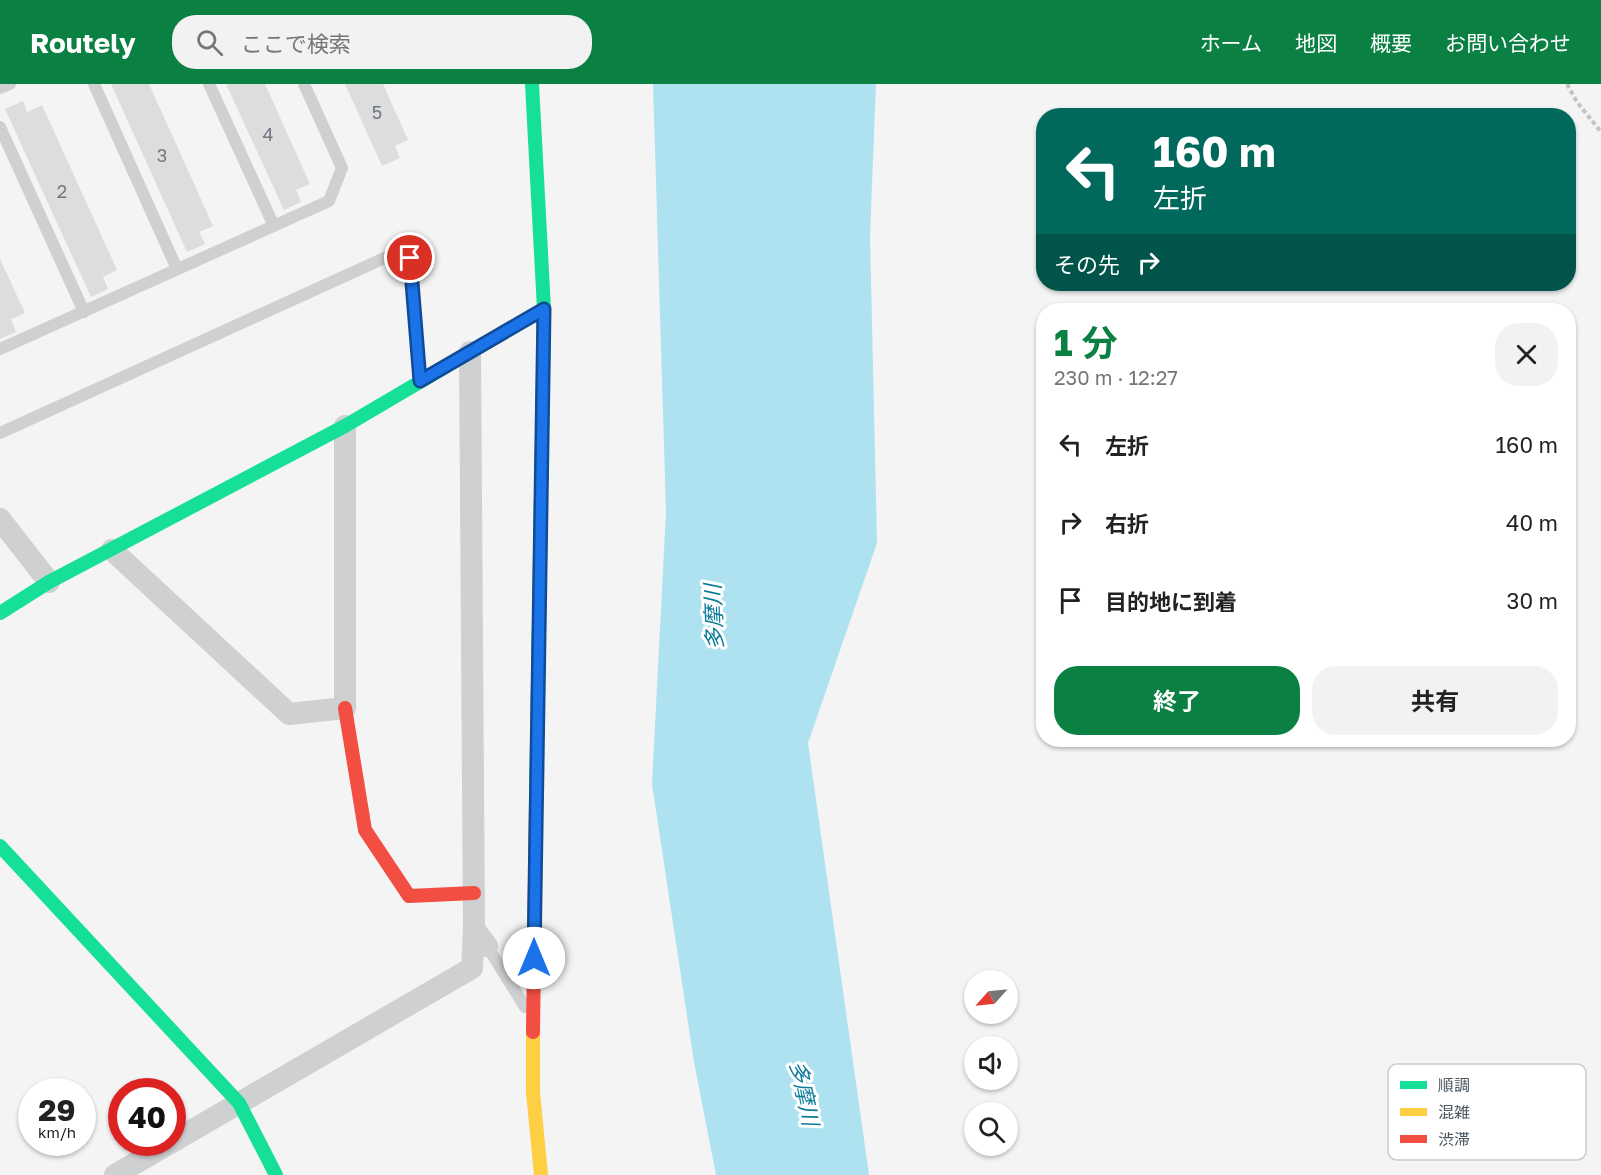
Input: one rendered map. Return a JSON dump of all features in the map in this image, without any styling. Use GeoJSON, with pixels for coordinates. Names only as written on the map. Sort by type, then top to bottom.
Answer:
{"type":"FeatureCollection","features":[{"type":"Feature","properties":{"kind":"street"},"geometry":{"type":"LineString","coordinates":[[532,84],[544,309],[533,1092],[541,1175]]}},
{"type":"Feature","properties":{"kind":"street"},"geometry":{"type":"LineString","coordinates":[[0,613],[49,582],[345,426],[544,309]]}},
{"type":"Feature","properties":{"kind":"street"},"geometry":{"type":"LineString","coordinates":[[186,1133],[472,968],[481,938],[474,893],[470,352]]}},
{"type":"Feature","properties":{"kind":"street"},"geometry":{"type":"LineString","coordinates":[[345,426],[345,708],[365,830],[409,896],[474,893]]}},
{"type":"Feature","properties":{"kind":"street"},"geometry":{"type":"LineString","coordinates":[[0,519],[49,582]]}},
{"type":"Feature","properties":{"kind":"street"},"geometry":{"type":"LineString","coordinates":[[112,550],[288,714],[345,708]]}},
{"type":"Feature","properties":{"kind":"street"},"geometry":{"type":"LineString","coordinates":[[0,846],[239,1103],[276,1175]]}},
{"type":"Feature","properties":{"kind":"street"},"geometry":{"type":"LineString","coordinates":[[115,1175],[147,1156]]}},
{"type":"Feature","properties":{"kind":"lane"},"geometry":{"type":"LineString","coordinates":[[0,88],[10,84]]}},
{"type":"Feature","properties":{"kind":"lane"},"geometry":{"type":"LineString","coordinates":[[94,84],[177,269]]}},
{"type":"Feature","properties":{"kind":"lane"},"geometry":{"type":"LineString","coordinates":[[209,84],[274,226]]}},
{"type":"Feature","properties":{"kind":"lane"},"geometry":{"type":"LineString","coordinates":[[0,349],[328,201],[342,168],[304,84]]}},
{"type":"Feature","properties":{"kind":"lane"},"geometry":{"type":"LineString","coordinates":[[0,128],[84,312]]}},
{"type":"Feature","properties":{"kind":"lane"},"geometry":{"type":"LineString","coordinates":[[0,433],[402,250],[410,258],[420,381]]}},
{"type":"Feature","properties":{"kind":"lane"},"geometry":{"type":"LineString","coordinates":[[481,938],[534,1021]]}},
{"type":"Feature","properties":{"kind":"path"},"geometry":{"type":"LineString","coordinates":[[1567,84],[1577,102],[1601,132]]}},
{"type":"Feature","properties":{"kind":"water","name":"多摩川"},"geometry":{"type":"Polygon","coordinates":[[[653,84],[876,84],[870,235],[877,543],[808,743],[869,1175],[716,1175],[694,1062],[652,784],[666,512],[653,84]]]}},
{"type":"Feature","properties":{"kind":"building"},"geometry":{"type":"Polygon","coordinates":[[[111,84],[149,84],[213,226],[199,232],[205,244],[187,252],[111,84]]]}},
{"type":"Feature","properties":{"kind":"building"},"geometry":{"type":"Polygon","coordinates":[[[226,84],[265,84],[310,184],[296,190],[301,202],[284,210],[226,84]]]}},
{"type":"Feature","properties":{"kind":"building"},"geometry":{"type":"Polygon","coordinates":[[[345,84],[383,84],[408,140],[395,146],[400,158],[382,166],[345,84]]]}},
{"type":"Feature","properties":{"kind":"building"},"geometry":{"type":"Polygon","coordinates":[[[23,101],[27,112],[42,105],[117,270],[103,277],[108,289],[91,297],[5,109],[23,101]]]}},
{"type":"Feature","properties":{"kind":"building"},"geometry":{"type":"Polygon","coordinates":[[[0,259],[25,313],[11,319],[16,332],[0,339],[0,259]]]}},
{"type":"Feature","properties":{"kind":"traffic: fast"},"geometry":{"type":"LineString","coordinates":[[532,84],[544,309],[536,805]]}},
{"type":"Feature","properties":{"kind":"traffic: fast"},"geometry":{"type":"LineString","coordinates":[[0,613],[49,582],[345,426],[544,309]]}},
{"type":"Feature","properties":{"kind":"traffic: fast"},"geometry":{"type":"LineString","coordinates":[[0,846],[239,1103],[276,1175]]}},
{"type":"Feature","properties":{"kind":"traffic: slow"},"geometry":{"type":"LineString","coordinates":[[533,1032],[533,1092],[541,1175]]}},
{"type":"Feature","properties":{"kind":"traffic: jam"},"geometry":{"type":"LineString","coordinates":[[345,708],[365,830],[409,896],[474,893]]}},
{"type":"Feature","properties":{"kind":"traffic: jam"},"geometry":{"type":"LineString","coordinates":[[533,1032],[536,805]]}},
{"type":"Feature","properties":{"kind":"route"},"geometry":{"type":"LineString","coordinates":[[410,258],[420,381],[544,309],[534,958]]}}]}
